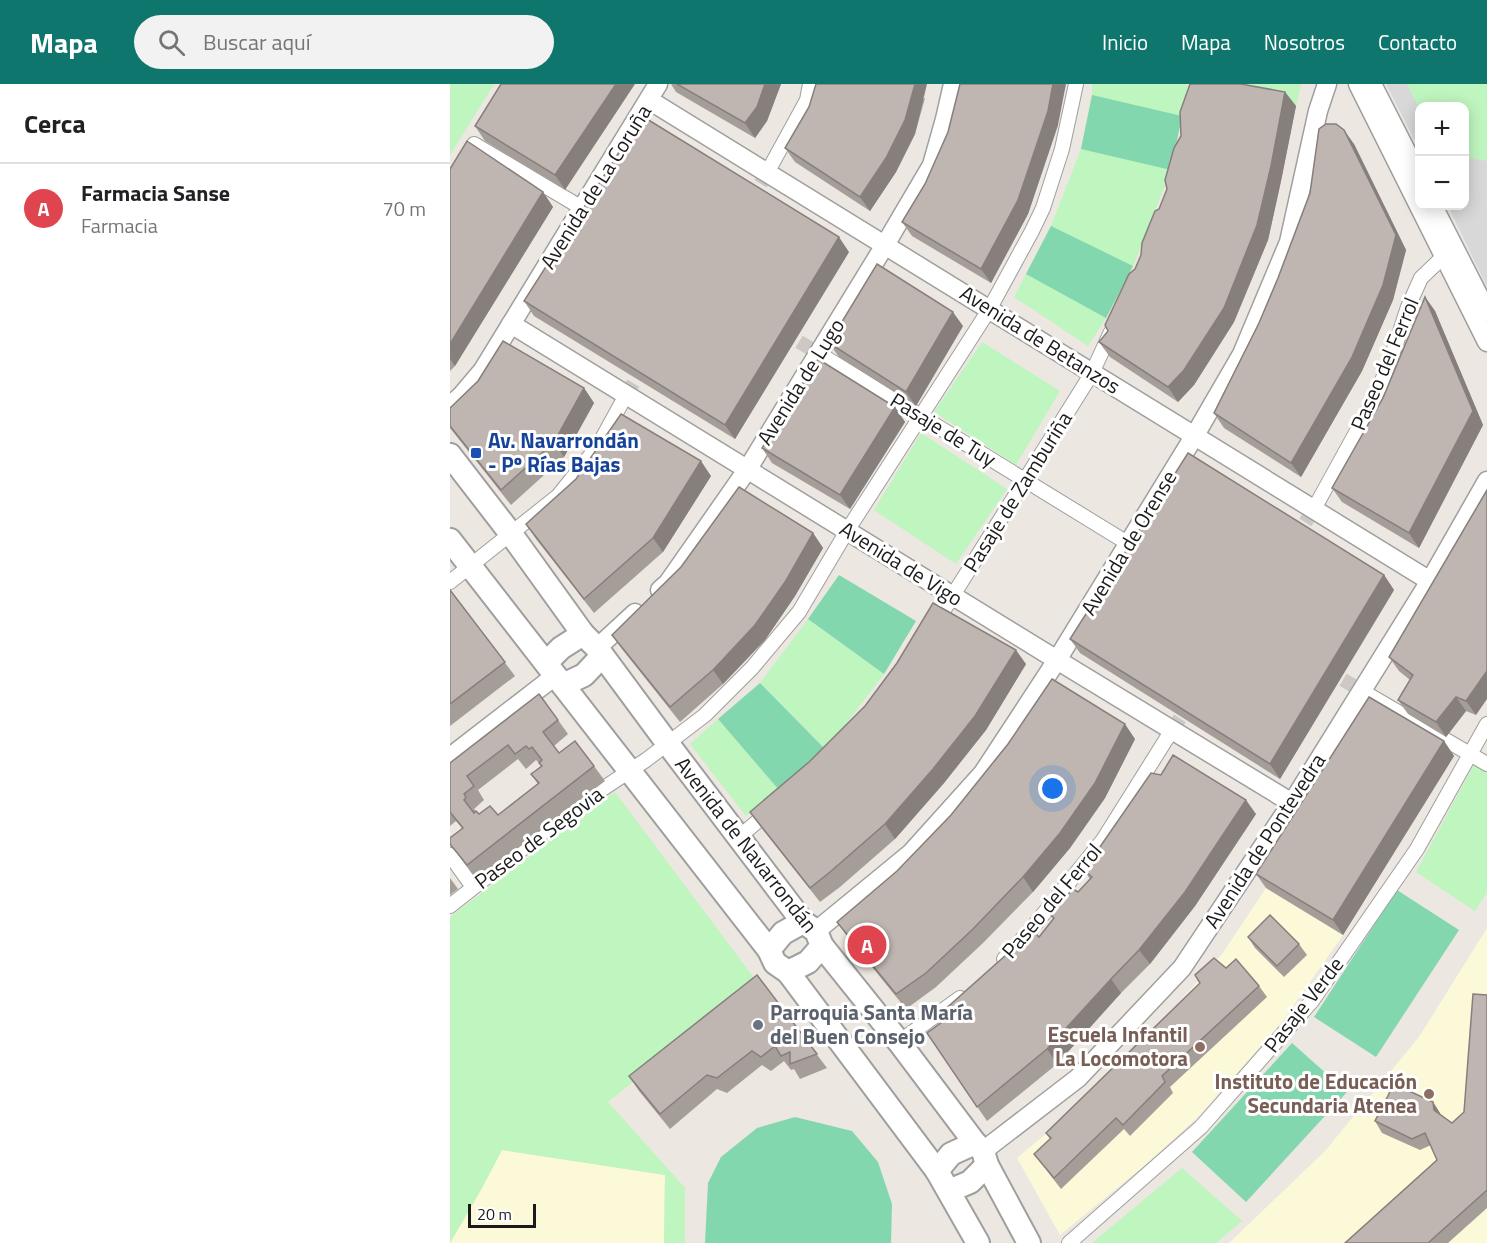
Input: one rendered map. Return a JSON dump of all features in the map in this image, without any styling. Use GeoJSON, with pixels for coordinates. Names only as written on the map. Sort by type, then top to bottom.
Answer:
{"type":"FeatureCollection","features":[{"type":"Feature","properties":{"kind":"street"},"geometry":{"type":"LineString","coordinates":[[767,173],[807,100],[810,84]]}},
{"type":"Feature","properties":{"kind":"street","name":"Avenida de Lugo"},"geometry":{"type":"LineString","coordinates":[[594,646],[668,583],[747,470],[932,165],[953,84]]}},
{"type":"Feature","properties":{"kind":"street","name":"Paseo de Segovia"},"geometry":{"type":"LineString","coordinates":[[450,906],[574,808],[629,772],[705,715],[753,668],[799,612],[847,531],[989,309],[1032,231],[1043,208],[1062,149],[1076,84]]}},
{"type":"Feature","properties":{"kind":"street","name":"Avenida de Orense"},"geometry":{"type":"LineString","coordinates":[[814,933],[911,853],[983,773],[1058,660],[1195,435],[1242,354],[1289,242],[1318,111],[1328,84]]}},
{"type":"Feature","properties":{"kind":"street"},"geometry":{"type":"LineString","coordinates":[[1358,84],[1487,342]]}},
{"type":"Feature","properties":{"kind":"street"},"geometry":{"type":"LineString","coordinates":[[1372,84],[1415,170]]}},
{"type":"Feature","properties":{"kind":"street","name":"Avenida de Betanzos"},"geometry":{"type":"LineString","coordinates":[[653,92],[767,173],[1430,581]]}},
{"type":"Feature","properties":{"kind":"street","name":"Avenida de La Coruña"},"geometry":{"type":"LineString","coordinates":[[450,405],[461,396],[483,370],[653,92]]}},
{"type":"Feature","properties":{"kind":"street"},"geometry":{"type":"LineString","coordinates":[[474,144],[582,208]]}},
{"type":"Feature","properties":{"kind":"street"},"geometry":{"type":"LineString","coordinates":[[1435,210],[1487,312]]}},
{"type":"Feature","properties":{"kind":"street","name":"Paseo del Ferrol"},"geometry":{"type":"LineString","coordinates":[[1314,509],[1380,386],[1408,307],[1421,278],[1444,255]]}},
{"type":"Feature","properties":{"kind":"street","name":"Pasaje de Zamburiña"},"geometry":{"type":"LineString","coordinates":[[929,633],[1092,373],[1117,318]]}},
{"type":"Feature","properties":{"kind":"street","name":"Avenida de Vigo"},"geometry":{"type":"LineString","coordinates":[[512,324],[1292,803]]}},
{"type":"Feature","properties":{"kind":"street","name":"Pasaje de Tuy"},"geometry":{"type":"LineString","coordinates":[[818,353],[1129,544]]}},
{"type":"Feature","properties":{"kind":"street"},"geometry":{"type":"LineString","coordinates":[[450,582],[558,496],[597,446],[626,395]]}},
{"type":"Feature","properties":{"kind":"street","name":"Avenida de Navarrondán"},"geometry":{"type":"LineString","coordinates":[[450,455],[668,744],[982,1153],[1029,1243]]}},
{"type":"Feature","properties":{"kind":"street","name":"Avenida de Pontevedra"},"geometry":{"type":"LineString","coordinates":[[982,1153],[1078,1078],[1182,968],[1292,803],[1430,581],[1487,481]]}},
{"type":"Feature","properties":{"kind":"street"},"geometry":{"type":"LineString","coordinates":[[450,540],[769,950],[775,963],[788,972],[937,1171],[978,1243]]}},
{"type":"Feature","properties":{"kind":"street"},"geometry":{"type":"LineString","coordinates":[[450,758],[555,674],[561,648],[594,646],[584,675],[555,674]]}},
{"type":"Feature","properties":{"kind":"street"},"geometry":{"type":"LineString","coordinates":[[1362,691],[1487,764]]}},
{"type":"Feature","properties":{"kind":"street","name":"Pasaje Verde"},"geometry":{"type":"LineString","coordinates":[[1069,1243],[1201,1127],[1312,1001],[1417,849],[1487,724]]}},
{"type":"Feature","properties":{"kind":"street","name":"Paseo del Ferrol"},"geometry":{"type":"LineString","coordinates":[[993,970],[1033,927],[1103,840],[1172,730]]}},
{"type":"Feature","properties":{"kind":"street"},"geometry":{"type":"LineString","coordinates":[[739,837],[781,802]]}},
{"type":"Feature","properties":{"kind":"street"},"geometry":{"type":"LineString","coordinates":[[450,855],[473,887]]}},
{"type":"Feature","properties":{"kind":"street"},"geometry":{"type":"LineString","coordinates":[[769,950],[783,933],[814,933],[808,962],[788,972]]}},
{"type":"Feature","properties":{"kind":"street"},"geometry":{"type":"LineString","coordinates":[[899,1042],[969,991]]}},
{"type":"Feature","properties":{"kind":"street"},"geometry":{"type":"LineString","coordinates":[[937,1171],[951,1154],[982,1153],[970,1182],[949,1191]]}},
{"type":"Feature","properties":{"kind":"shaded area"},"geometry":{"type":"Polygon","coordinates":[[[1386,84],[1487,84],[1487,287],[1450,210],[1469,210],[1469,102],[1415,102],[1415,141],[1386,84]]]}},
{"type":"Feature","properties":{"kind":"shaded area","name":"Escuela Infantil La Locomotora"},"geometry":{"type":"Polygon","coordinates":[[[1266,888],[1343,935],[1282,1022],[1199,1116],[1145,1165],[1060,1235],[1017,1158],[1097,1091],[1159,1025],[1222,954],[1266,888]]]}},
{"type":"Feature","properties":{"kind":"shaded area","name":"Instituto de Educación Secundaria Atenea"},"geometry":{"type":"Polygon","coordinates":[[[1487,928],[1487,1243],[1229,1243],[1325,1151],[1419,1037],[1487,928]]]}},
{"type":"Feature","properties":{"kind":"shaded area"},"geometry":{"type":"Polygon","coordinates":[[[502,1150],[665,1175],[664,1243],[450,1243],[502,1150]]]}},
{"type":"Feature","properties":{"kind":"green space"},"geometry":{"type":"Polygon","coordinates":[[[450,84],[494,84],[450,155],[450,84]]]}},
{"type":"Feature","properties":{"kind":"green space"},"geometry":{"type":"Polygon","coordinates":[[[1092,84],[1188,84],[1171,170],[1133,267],[1088,346],[1014,297],[1051,226],[1081,149],[1092,95],[1092,84]]]}},
{"type":"Feature","properties":{"kind":"green space"},"geometry":{"type":"Polygon","coordinates":[[[1199,84],[1301,84],[1296,106],[1203,90],[1199,84]]]}},
{"type":"Feature","properties":{"kind":"green space"},"geometry":{"type":"Polygon","coordinates":[[[1407,84],[1487,84],[1487,161],[1469,158],[1469,102],[1416,102],[1407,84]]]}},
{"type":"Feature","properties":{"kind":"green space"},"geometry":{"type":"Polygon","coordinates":[[[1092,95],[1182,116],[1171,170],[1081,149],[1092,95]]]}},
{"type":"Feature","properties":{"kind":"green space"},"geometry":{"type":"Polygon","coordinates":[[[1051,226],[1133,266],[1106,318],[1026,274],[1051,226]]]}},
{"type":"Feature","properties":{"kind":"green space"},"geometry":{"type":"Polygon","coordinates":[[[982,342],[1060,391],[1016,465],[934,412],[982,342]]]}},
{"type":"Feature","properties":{"kind":"green space"},"geometry":{"type":"Polygon","coordinates":[[[921,433],[1007,489],[956,564],[874,510],[921,433]]]}},
{"type":"Feature","properties":{"kind":"green space"},"geometry":{"type":"Polygon","coordinates":[[[839,575],[916,621],[884,674],[808,619],[839,575]]]}},
{"type":"Feature","properties":{"kind":"green space"},"geometry":{"type":"Polygon","coordinates":[[[808,619],[884,674],[826,750],[760,683],[808,619]]]}},
{"type":"Feature","properties":{"kind":"green space"},"geometry":{"type":"Polygon","coordinates":[[[760,683],[826,750],[779,790],[718,719],[760,683]]]}},
{"type":"Feature","properties":{"kind":"green space"},"geometry":{"type":"Polygon","coordinates":[[[718,719],[779,790],[746,816],[690,744],[718,719]]]}},
{"type":"Feature","properties":{"kind":"green space"},"geometry":{"type":"Polygon","coordinates":[[[1477,759],[1487,766],[1487,892],[1475,911],[1416,872],[1477,759]]]}},
{"type":"Feature","properties":{"kind":"green space"},"geometry":{"type":"Polygon","coordinates":[[[615,792],[757,982],[608,1102],[685,1188],[685,1243],[664,1243],[665,1175],[502,1150],[450,1243],[450,917],[615,792]]]}},
{"type":"Feature","properties":{"kind":"green space"},"geometry":{"type":"Polygon","coordinates":[[[1397,890],[1459,930],[1376,1057],[1314,1017],[1397,890]]]}},
{"type":"Feature","properties":{"kind":"green space"},"geometry":{"type":"Polygon","coordinates":[[[1292,1043],[1347,1092],[1246,1202],[1192,1152],[1292,1043]]]}},
{"type":"Feature","properties":{"kind":"green space"},"geometry":{"type":"Polygon","coordinates":[[[795,1117],[852,1131],[878,1162],[892,1204],[891,1243],[705,1243],[708,1183],[721,1157],[757,1128],[795,1117]]]}},
{"type":"Feature","properties":{"kind":"green space"},"geometry":{"type":"Polygon","coordinates":[[[1182,1168],[1242,1221],[1216,1243],[1092,1243],[1182,1168]]]}},
{"type":"Feature","properties":{"kind":"building"},"geometry":{"type":"Polygon","coordinates":[[[501,84],[616,84],[555,175],[475,126],[501,84]]]}},
{"type":"Feature","properties":{"kind":"building"},"geometry":{"type":"Polygon","coordinates":[[[677,84],[765,84],[757,107],[745,123],[677,84]]]}},
{"type":"Feature","properties":{"kind":"building"},"geometry":{"type":"Polygon","coordinates":[[[816,84],[915,84],[905,120],[886,158],[860,197],[785,148],[809,107],[816,84]]]}},
{"type":"Feature","properties":{"kind":"building"},"geometry":{"type":"Polygon","coordinates":[[[960,84],[1053,84],[1048,111],[1018,200],[981,269],[902,222],[925,184],[948,132],[960,84]]]}},
{"type":"Feature","properties":{"kind":"building"},"geometry":{"type":"Polygon","coordinates":[[[1190,84],[1241,84],[1285,92],[1257,225],[1224,308],[1184,370],[1168,387],[1099,342],[1108,331],[1105,325],[1129,274],[1135,269],[1141,255],[1142,243],[1167,189],[1165,180],[1174,148],[1181,136],[1180,112],[1190,84]]]}},
{"type":"Feature","properties":{"kind":"building"},"geometry":{"type":"Polygon","coordinates":[[[642,116],[839,237],[725,425],[524,301],[642,116]]]}},
{"type":"Feature","properties":{"kind":"building"},"geometry":{"type":"Polygon","coordinates":[[[1326,124],[1336,124],[1344,130],[1396,235],[1383,285],[1352,357],[1291,463],[1214,413],[1259,323],[1278,278],[1310,193],[1319,129],[1326,124]]]}},
{"type":"Feature","properties":{"kind":"building"},"geometry":{"type":"Polygon","coordinates":[[[467,141],[543,192],[450,344],[450,169],[467,141]]]}},
{"type":"Feature","properties":{"kind":"building"},"geometry":{"type":"Polygon","coordinates":[[[877,264],[953,312],[906,392],[829,343],[877,264]]]}},
{"type":"Feature","properties":{"kind":"building"},"geometry":{"type":"Polygon","coordinates":[[[1425,297],[1473,411],[1409,533],[1332,488],[1383,398],[1425,297]]]}},
{"type":"Feature","properties":{"kind":"building"},"geometry":{"type":"Polygon","coordinates":[[[503,341],[584,388],[554,442],[501,490],[450,426],[450,408],[478,381],[503,341]]]}},
{"type":"Feature","properties":{"kind":"building"},"geometry":{"type":"Polygon","coordinates":[[[818,359],[895,407],[840,495],[762,448],[818,359]]]}},
{"type":"Feature","properties":{"kind":"building"},"geometry":{"type":"Polygon","coordinates":[[[621,414],[701,461],[653,538],[584,599],[526,524],[576,479],[621,414]]]}},
{"type":"Feature","properties":{"kind":"building"},"geometry":{"type":"Polygon","coordinates":[[[1188,453],[1384,575],[1270,764],[1070,639],[1188,453]]]}},
{"type":"Feature","properties":{"kind":"building"},"geometry":{"type":"Polygon","coordinates":[[[739,487],[813,533],[785,582],[755,625],[713,670],[670,707],[612,635],[681,567],[739,487]]]}},
{"type":"Feature","properties":{"kind":"building"},"geometry":{"type":"Polygon","coordinates":[[[1487,490],[1487,671],[1466,701],[1456,697],[1436,722],[1398,700],[1413,675],[1389,657],[1487,490]]]}},
{"type":"Feature","properties":{"kind":"building"},"geometry":{"type":"Polygon","coordinates":[[[450,590],[505,662],[450,704],[450,590]]]}},
{"type":"Feature","properties":{"kind":"building"},"geometry":{"type":"Polygon","coordinates":[[[933,603],[1016,650],[975,716],[933,769],[885,824],[810,888],[750,812],[809,762],[865,706],[897,663],[933,603]]]}},
{"type":"Feature","properties":{"kind":"building"},"geometry":{"type":"Polygon","coordinates":[[[1052,679],[1125,724],[1095,783],[1060,833],[1023,877],[926,973],[896,994],[837,922],[897,871],[951,815],[1008,744],[1052,679]]]}},
{"type":"Feature","properties":{"kind":"building"},"geometry":{"type":"Polygon","coordinates":[[[539,694],[558,720],[543,732],[559,753],[575,741],[594,766],[467,865],[450,844],[450,838],[463,828],[450,812],[450,763],[539,694]],[[508,745],[467,776],[474,786],[464,794],[466,797],[464,800],[474,813],[476,811],[479,814],[490,806],[498,815],[539,783],[531,774],[542,766],[539,763],[542,760],[532,747],[529,749],[526,746],[515,754],[508,745]]]}},
{"type":"Feature","properties":{"kind":"building"},"geometry":{"type":"Polygon","coordinates":[[[1369,697],[1444,741],[1333,920],[1256,874],[1369,697]]]}},
{"type":"Feature","properties":{"kind":"building"},"geometry":{"type":"Polygon","coordinates":[[[1173,755],[1246,800],[1185,892],[1139,950],[1047,1049],[977,1107],[927,1033],[945,1020],[941,1013],[1033,931],[1039,937],[1054,918],[1050,914],[1073,889],[1078,892],[1092,877],[1084,870],[1151,773],[1161,775],[1173,755]]]}},
{"type":"Feature","properties":{"kind":"building"},"geometry":{"type":"Polygon","coordinates":[[[1270,915],[1299,944],[1277,966],[1248,937],[1270,915]]]}},
{"type":"Feature","properties":{"kind":"building"},"geometry":{"type":"Polygon","coordinates":[[[1214,958],[1226,968],[1236,959],[1259,986],[1162,1076],[1165,1082],[1123,1125],[1116,1118],[1054,1178],[1034,1154],[1051,1138],[1046,1133],[1200,983],[1195,975],[1214,958]]]}},
{"type":"Feature","properties":{"kind":"building","name":"Parroquia Santa María del Buen Consejo"},"geometry":{"type":"Polygon","coordinates":[[[757,975],[817,1054],[790,1064],[790,1052],[781,1056],[775,1046],[761,1057],[752,1051],[717,1078],[707,1075],[660,1114],[629,1076],[757,975]]]}},
{"type":"Feature","properties":{"kind":"building","name":"Instituto de Educación Secundaria Atenea"},"geometry":{"type":"Polygon","coordinates":[[[1473,994],[1487,995],[1487,1190],[1428,1243],[1345,1243],[1437,1160],[1425,1133],[1412,1139],[1375,1121],[1394,1084],[1433,1102],[1434,1110],[1452,1123],[1464,1112],[1473,994]]]}},
{"type":"Feature","properties":{"kind":"tunnel"},"geometry":{"type":"LineString","coordinates":[[750,202],[767,173]]}},
{"type":"Feature","properties":{"kind":"tunnel"},"geometry":{"type":"LineString","coordinates":[[781,331],[818,353]]}},
{"type":"Feature","properties":{"kind":"tunnel"},"geometry":{"type":"LineString","coordinates":[[626,395],[645,364]]}},
{"type":"Feature","properties":{"kind":"tunnel"},"geometry":{"type":"LineString","coordinates":[[1294,540],[1314,509]]}},
{"type":"Feature","properties":{"kind":"tunnel"},"geometry":{"type":"LineString","coordinates":[[1325,669],[1362,691]]}},
{"type":"Feature","properties":{"kind":"tunnel"},"geometry":{"type":"LineString","coordinates":[[1172,730],[1191,702]]}},
{"type":"Feature","properties":{"kind":"place","name":"Av. Navarrondán - Pº Rías Bajas"},"geometry":{"type":"Point","coordinates":[476,453]}},
{"type":"Feature","properties":{"kind":"place","name":"Farmacia Sanse"},"geometry":{"type":"Point","coordinates":[867,945]}},
{"type":"Feature","properties":{"kind":"place","name":"Parroquia Santa María del Buen Consejo"},"geometry":{"type":"Point","coordinates":[758,1025]}},
{"type":"Feature","properties":{"kind":"place","name":"Escuela Infantil La Locomotora"},"geometry":{"type":"Point","coordinates":[1200,1047]}},
{"type":"Feature","properties":{"kind":"place","name":"Instituto de Educación Secundaria Atenea"},"geometry":{"type":"Point","coordinates":[1429,1094]}}]}
